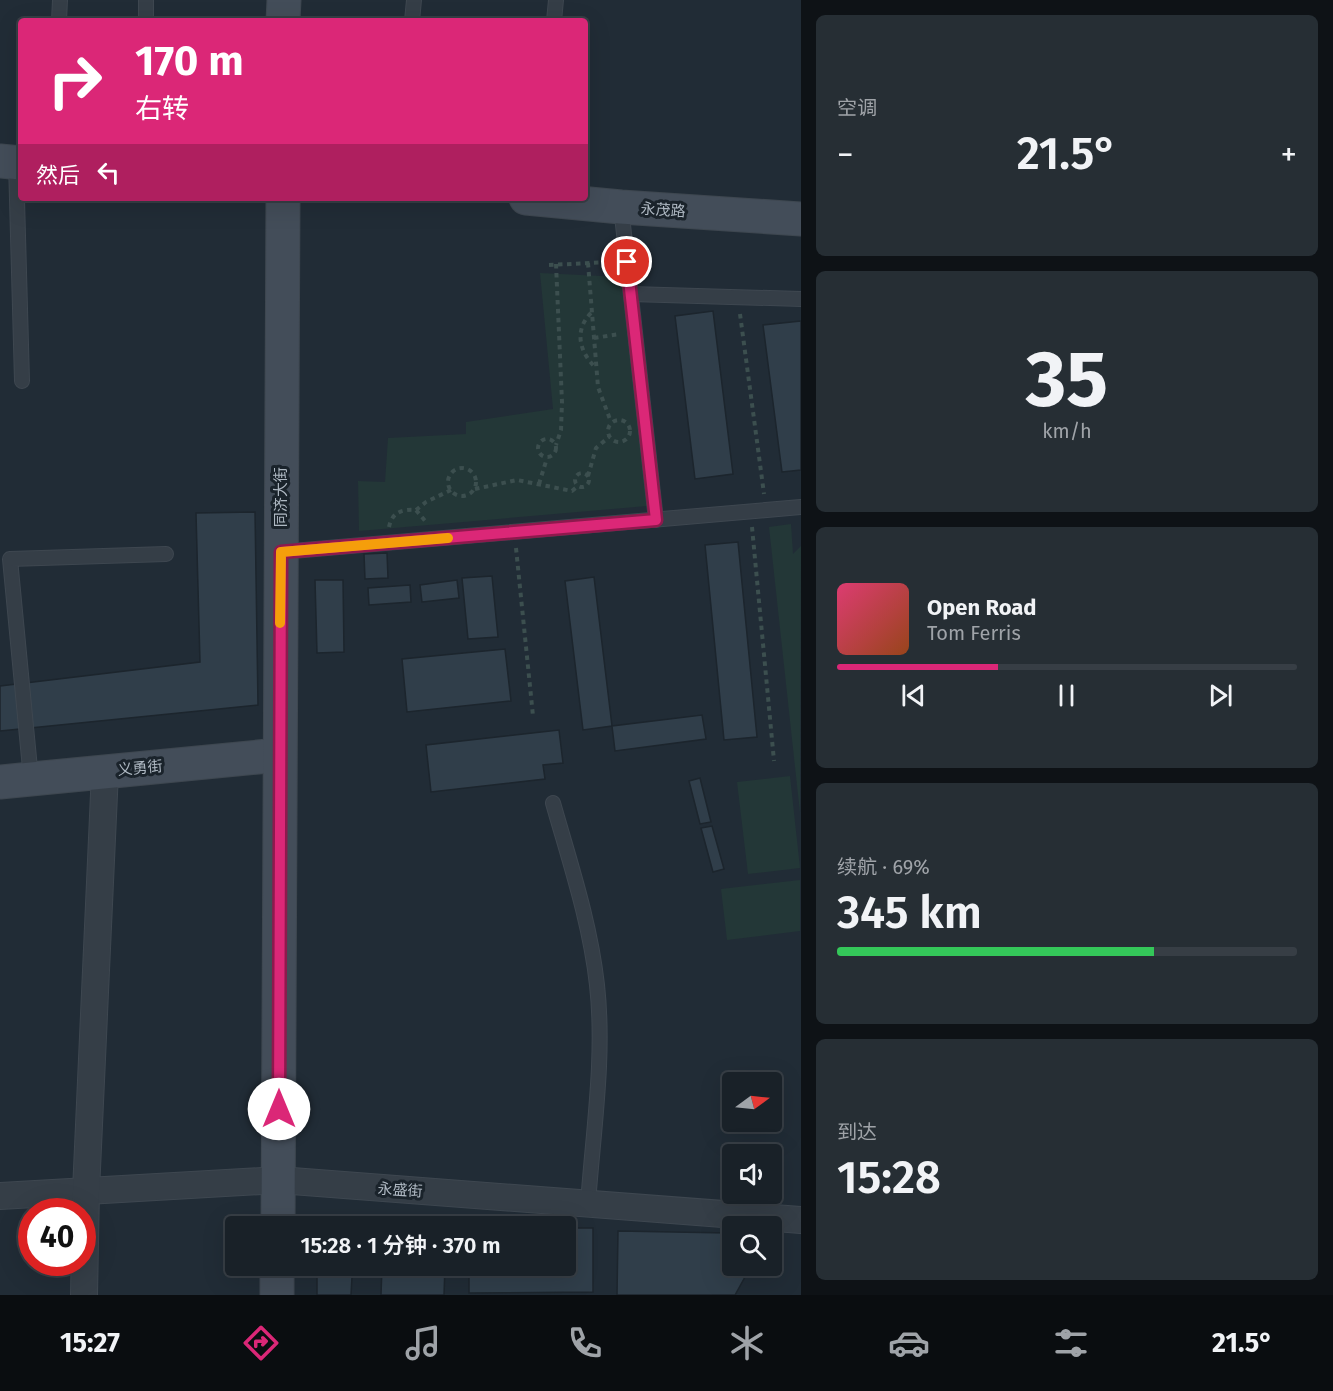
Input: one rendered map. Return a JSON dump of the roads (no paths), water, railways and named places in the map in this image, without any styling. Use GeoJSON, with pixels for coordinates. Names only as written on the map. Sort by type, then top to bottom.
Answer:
{"type":"FeatureCollection","features":[{"type":"Feature","properties":{"kind":"street"},"geometry":{"type":"LineString","coordinates":[[284,0],[284,18]]}},
{"type":"Feature","properties":{"kind":"street","name":"同济大街"},"geometry":{"type":"LineString","coordinates":[[278,1216],[283,201]]}},
{"type":"Feature","properties":{"kind":"street","name":"永茂路"},"geometry":{"type":"LineString","coordinates":[[564,201],[801,219]]}},
{"type":"Feature","properties":{"kind":"street","name":"义勇街"},"geometry":{"type":"LineString","coordinates":[[15,780],[279,755]]}},
{"type":"Feature","properties":{"kind":"street"},"geometry":{"type":"LineString","coordinates":[[84,1295],[86,1191],[105,772]]}},
{"type":"Feature","properties":{"kind":"street","name":"永盛街"},"geometry":{"type":"LineString","coordinates":[[0,1196],[279,1180],[801,1220]]}},
{"type":"Feature","properties":{"kind":"street"},"geometry":{"type":"LineString","coordinates":[[277,1276],[277,1295]]}},
{"type":"Feature","properties":{"kind":"lane"},"geometry":{"type":"LineString","coordinates":[[59,18],[60,0]]}},
{"type":"Feature","properties":{"kind":"lane"},"geometry":{"type":"LineString","coordinates":[[146,0],[146,18]]}},
{"type":"Feature","properties":{"kind":"lane"},"geometry":{"type":"LineString","coordinates":[[412,18],[414,0]]}},
{"type":"Feature","properties":{"kind":"lane"},"geometry":{"type":"LineString","coordinates":[[554,18],[556,0]]}},
{"type":"Feature","properties":{"kind":"lane"},"geometry":{"type":"LineString","coordinates":[[12,162],[22,381]]}},
{"type":"Feature","properties":{"kind":"lane"},"geometry":{"type":"LineString","coordinates":[[621,207],[656,520]]}},
{"type":"Feature","properties":{"kind":"lane"},"geometry":{"type":"LineString","coordinates":[[631,294],[801,299]]}},
{"type":"Feature","properties":{"kind":"lane"},"geometry":{"type":"LineString","coordinates":[[281,552],[801,507]]}},
{"type":"Feature","properties":{"kind":"lane"},"geometry":{"type":"LineString","coordinates":[[15,780],[10,559],[166,554]]}},
{"type":"Feature","properties":{"kind":"lane"},"geometry":{"type":"LineString","coordinates":[[553,803],[588,924],[597,986],[599,1063],[588,1204]]}}]}
